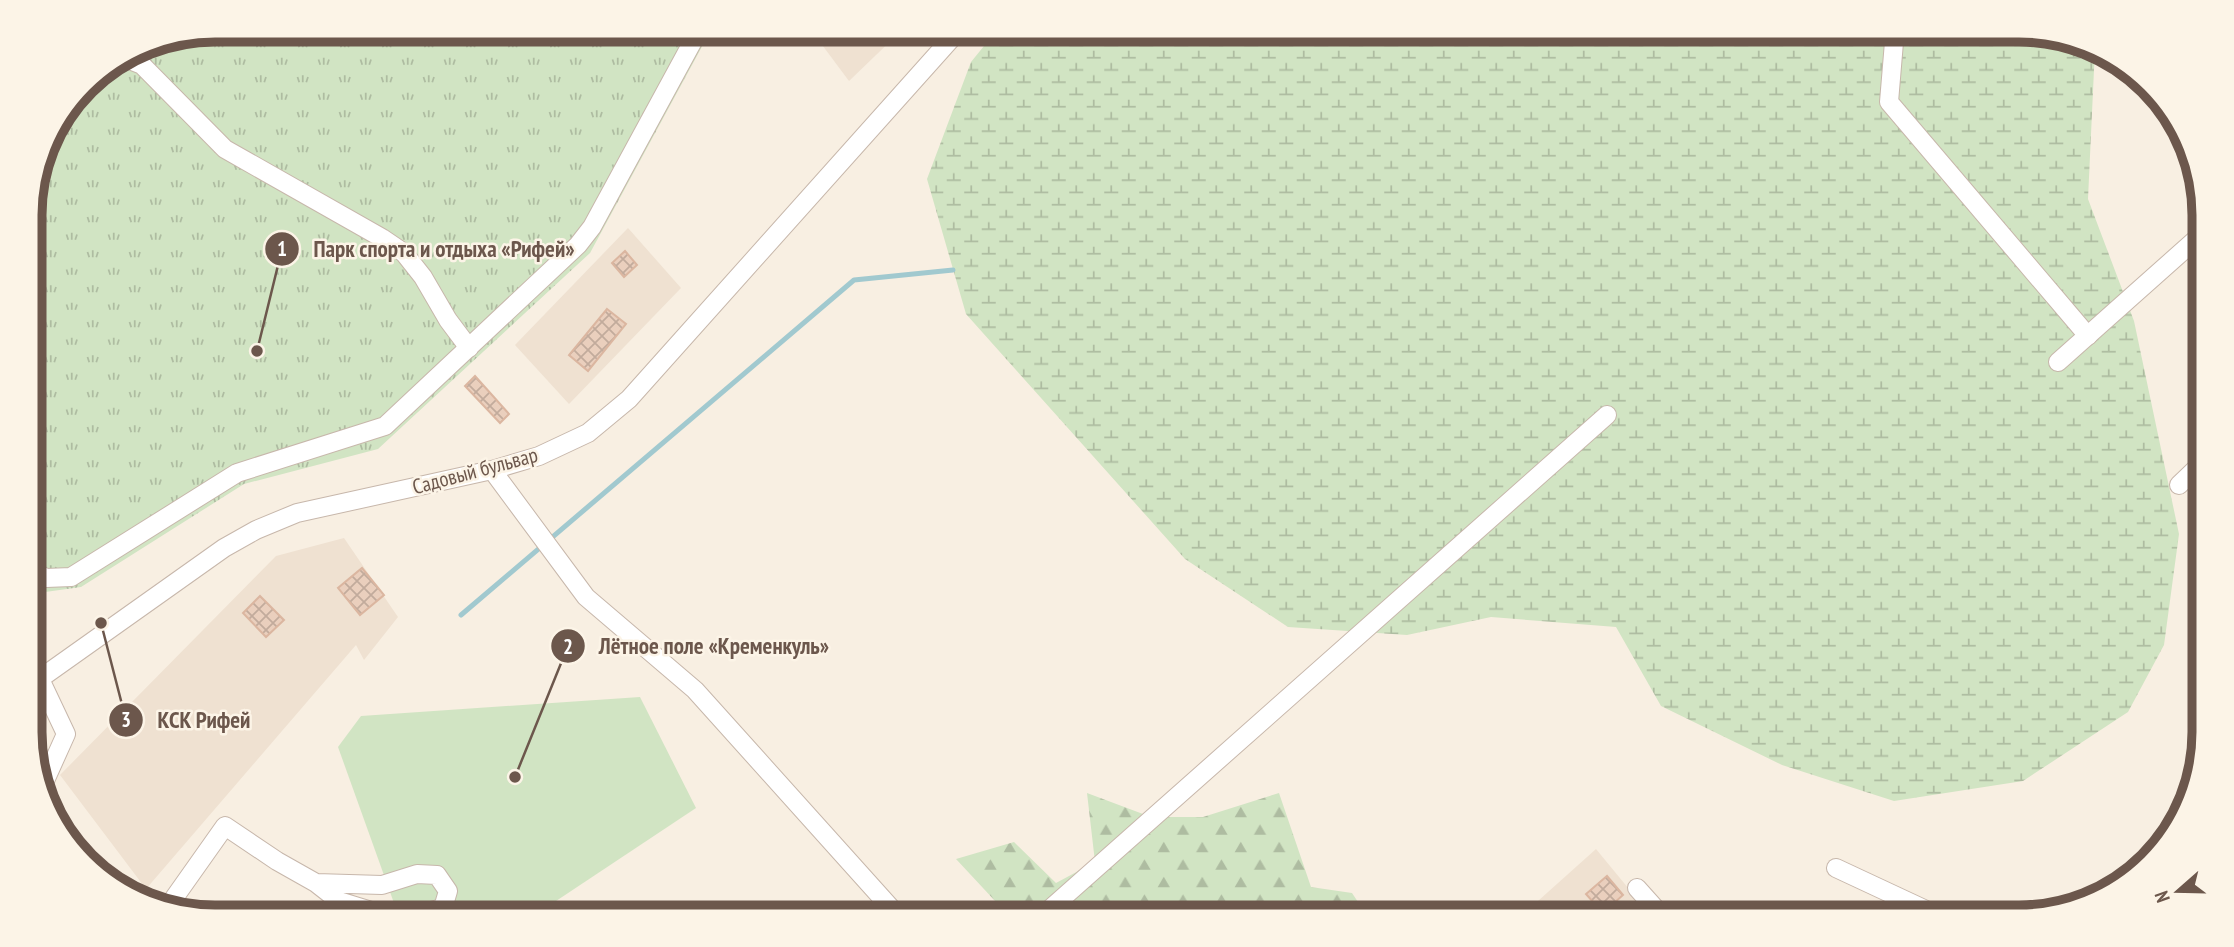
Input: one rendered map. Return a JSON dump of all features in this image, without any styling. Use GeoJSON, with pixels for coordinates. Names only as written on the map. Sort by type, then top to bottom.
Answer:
{"type":"FeatureCollection","features":[{"type":"Feature","properties":{"kind":"street"},"geometry":{"type":"LineString","coordinates":[[42,576],[71,577],[237,473],[385,426],[578,245],[593,227],[693,42]]}},
{"type":"Feature","properties":{"kind":"street","name":"Садовый бульвар"},"geometry":{"type":"LineString","coordinates":[[42,672],[224,548],[256,530],[297,513],[492,470],[539,456],[588,433],[629,399],[948,42]]}},
{"type":"Feature","properties":{"kind":"street"},"geometry":{"type":"LineString","coordinates":[[1894,42],[1889,102],[2088,335]]}},
{"type":"Feature","properties":{"kind":"street"},"geometry":{"type":"LineString","coordinates":[[134,62],[142,65],[225,149],[404,253],[423,277],[448,320],[469,348]]}},
{"type":"Feature","properties":{"kind":"street"},"geometry":{"type":"LineString","coordinates":[[2057,362],[2192,243]]}},
{"type":"Feature","properties":{"kind":"street"},"geometry":{"type":"LineString","coordinates":[[1055,905],[1607,415]]}},
{"type":"Feature","properties":{"kind":"street"},"geometry":{"type":"LineString","coordinates":[[492,470],[586,597],[695,690],[889,905]]}},
{"type":"Feature","properties":{"kind":"street"},"geometry":{"type":"LineString","coordinates":[[2179,485],[2192,473]]}},
{"type":"Feature","properties":{"kind":"street"},"geometry":{"type":"LineString","coordinates":[[42,691],[66,734],[48,775]]}},
{"type":"Feature","properties":{"kind":"street"},"geometry":{"type":"LineString","coordinates":[[173,900],[225,826],[316,883],[339,901],[352,905]]}},
{"type":"Feature","properties":{"kind":"street"},"geometry":{"type":"LineString","coordinates":[[1836,868],[1915,905]]}},
{"type":"Feature","properties":{"kind":"street"},"geometry":{"type":"LineString","coordinates":[[316,883],[383,885],[417,874],[437,874],[448,891],[444,905]]}},
{"type":"Feature","properties":{"kind":"street"},"geometry":{"type":"LineString","coordinates":[[1637,888],[1652,905]]}},
{"type":"Feature","properties":{"kind":"shaded area"},"geometry":{"type":"Polygon","coordinates":[[[820,42],[890,42],[849,81],[820,42]]]}},
{"type":"Feature","properties":{"kind":"shaded area"},"geometry":{"type":"Polygon","coordinates":[[[628,228],[681,288],[569,404],[515,345],[628,228]]]}},
{"type":"Feature","properties":{"kind":"shaded area"},"geometry":{"type":"Polygon","coordinates":[[[344,538],[398,617],[364,660],[356,645],[146,889],[60,775],[276,556],[344,538]]]}},
{"type":"Feature","properties":{"kind":"shaded area"},"geometry":{"type":"Polygon","coordinates":[[[1596,849],[1642,905],[1533,905],[1596,849]]]}},
{"type":"Feature","properties":{"kind":"green space"},"geometry":{"type":"Polygon","coordinates":[[[704,42],[590,253],[378,449],[244,484],[81,587],[42,592],[42,203],[48,170],[65,128],[101,85],[128,65],[149,55],[192,43],[704,42]]]}},
{"type":"Feature","properties":{"kind":"green space"},"geometry":{"type":"Polygon","coordinates":[[[987,42],[2019,42],[2053,45],[2094,60],[2088,199],[2134,321],[2179,534],[2164,645],[2128,712],[2023,781],[1894,801],[1782,765],[1661,706],[1616,627],[1491,617],[1407,635],[1288,627],[1185,559],[966,314],[927,179],[971,62],[987,42]]]}},
{"type":"Feature","properties":{"kind":"green space"},"geometry":{"type":"Polygon","coordinates":[[[640,697],[696,808],[550,905],[395,905],[338,747],[361,716],[640,697]]]}},
{"type":"Feature","properties":{"kind":"green space"},"geometry":{"type":"Polygon","coordinates":[[[1087,793],[1151,817],[1203,817],[1279,793],[1311,887],[1352,893],[1360,905],[999,905],[956,859],[1014,842],[1056,883],[1095,862],[1087,793]]]}},
{"type":"Feature","properties":{"kind":"building"},"geometry":{"type":"Polygon","coordinates":[[[625,251],[637,265],[624,277],[612,263],[625,251]]]}},
{"type":"Feature","properties":{"kind":"building"},"geometry":{"type":"Polygon","coordinates":[[[607,309],[626,324],[588,371],[569,355],[607,309]]]}},
{"type":"Feature","properties":{"kind":"building"},"geometry":{"type":"Polygon","coordinates":[[[475,376],[509,414],[500,423],[465,386],[475,376]]]}},
{"type":"Feature","properties":{"kind":"building"},"geometry":{"type":"Polygon","coordinates":[[[362,568],[384,595],[360,615],[338,588],[362,568]]]}},
{"type":"Feature","properties":{"kind":"building"},"geometry":{"type":"Polygon","coordinates":[[[260,596],[284,620],[266,637],[243,613],[260,596]]]}},
{"type":"Feature","properties":{"kind":"building"},"geometry":{"type":"Polygon","coordinates":[[[1607,876],[1623,895],[1612,905],[1596,905],[1586,894],[1607,876]]]}},
{"type":"Feature","properties":{"kind":"waterway"},"geometry":{"type":"LineString","coordinates":[[461,615],[854,280],[953,270]]}},
{"type":"Feature","properties":{"kind":"place","name":"Парк спорта и отдыха «Рифей»"},"geometry":{"type":"Point","coordinates":[257,351]}},
{"type":"Feature","properties":{"kind":"place","name":"КСК Рифей"},"geometry":{"type":"Point","coordinates":[101,623]}},
{"type":"Feature","properties":{"kind":"place","name":"Лётное поле «Кременкуль»"},"geometry":{"type":"Point","coordinates":[515,777]}}]}
